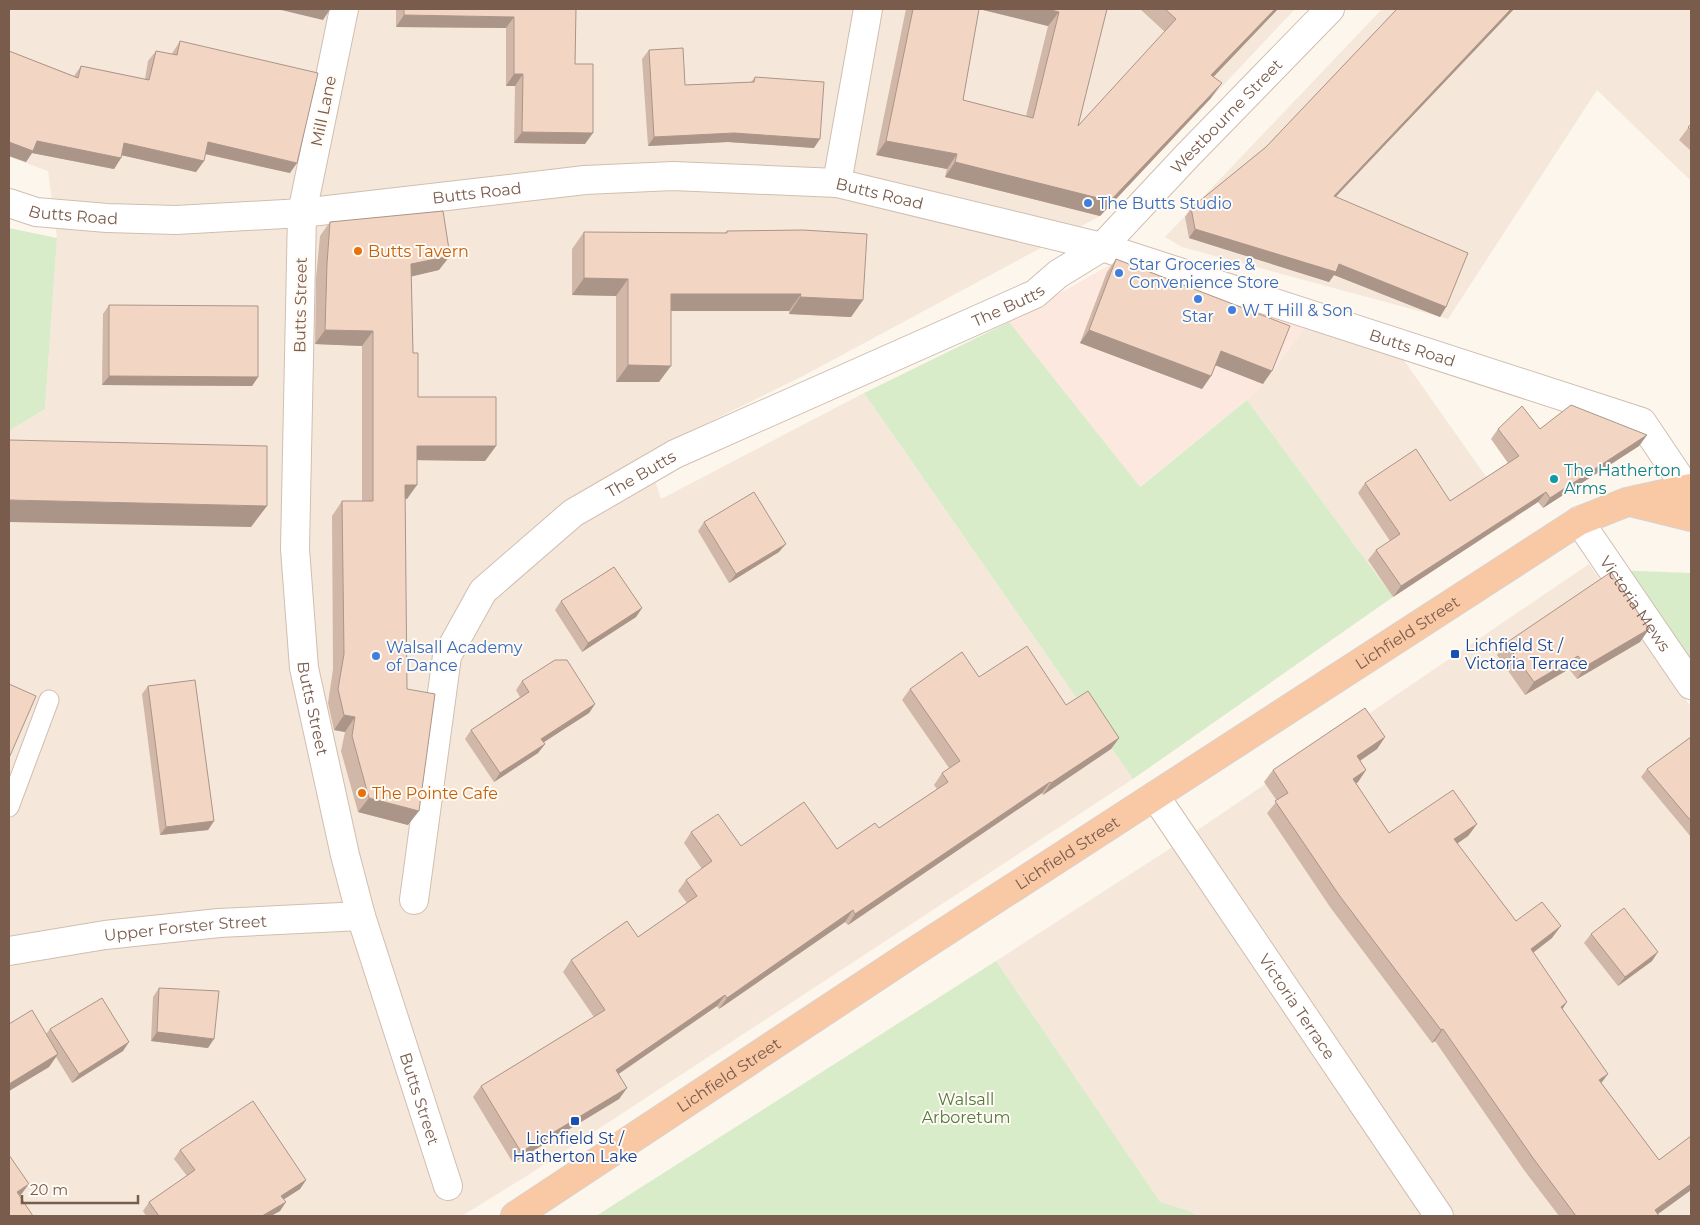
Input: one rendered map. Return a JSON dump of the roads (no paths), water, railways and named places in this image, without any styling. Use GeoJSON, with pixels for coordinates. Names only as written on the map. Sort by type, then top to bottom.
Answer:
{"type":"FeatureCollection","features":[{"type":"Feature","properties":{"kind":"highway","name":"Lichfield Street"},"geometry":{"type":"LineString","coordinates":[[515,1216],[920,948],[1579,521],[1627,502],[1689,488]]}},
{"type":"Feature","properties":{"kind":"highway"},"geometry":{"type":"LineString","coordinates":[[1627,502],[1691,517]]}},
{"type":"Feature","properties":{"kind":"street","name":"Mill Lane"},"geometry":{"type":"LineString","coordinates":[[302,213],[344,9]]}},
{"type":"Feature","properties":{"kind":"street"},"geometry":{"type":"LineString","coordinates":[[837,183],[868,9]]}},
{"type":"Feature","properties":{"kind":"street","name":"Westbourne Street"},"geometry":{"type":"LineString","coordinates":[[1102,248],[1187,156],[1330,9]]}},
{"type":"Feature","properties":{"kind":"street","name":"Butts Road"},"geometry":{"type":"LineString","coordinates":[[9,203],[36,212],[107,218],[176,220],[302,213],[585,180],[673,176],[837,183],[1102,248],[1642,422],[1689,488]]}},
{"type":"Feature","properties":{"kind":"street","name":"Butts Street"},"geometry":{"type":"LineString","coordinates":[[302,213],[295,549],[304,668],[345,855],[361,916],[448,1186]]}},
{"type":"Feature","properties":{"kind":"street","name":"The Butts"},"geometry":{"type":"LineString","coordinates":[[414,900],[447,656],[483,592],[573,513],[675,454],[1035,294],[1058,274],[1102,248]]}},
{"type":"Feature","properties":{"kind":"street","name":"Victoria Mews"},"geometry":{"type":"LineString","coordinates":[[1579,521],[1691,685]]}},
{"type":"Feature","properties":{"kind":"street","name":"Victoria Terrace"},"geometry":{"type":"LineString","coordinates":[[1155,796],[1439,1216]]}},
{"type":"Feature","properties":{"kind":"street","name":"Upper Forster Street"},"geometry":{"type":"LineString","coordinates":[[9,951],[106,935],[219,923],[361,916]]}},
{"type":"Feature","properties":{"kind":"lane"},"geometry":{"type":"LineString","coordinates":[[9,807],[49,700]]}},
{"type":"Feature","properties":{"kind":"place","name":"The Butts Studio"},"geometry":{"type":"Point","coordinates":[1088,203]}},
{"type":"Feature","properties":{"kind":"place","name":"Butts Tavern"},"geometry":{"type":"Point","coordinates":[358,251]}},
{"type":"Feature","properties":{"kind":"place","name":"Star Groceries & Convenience Store"},"geometry":{"type":"Point","coordinates":[1119,273]}},
{"type":"Feature","properties":{"kind":"place","name":"Star"},"geometry":{"type":"Point","coordinates":[1198,299]}},
{"type":"Feature","properties":{"kind":"place","name":"W T Hill & Son"},"geometry":{"type":"Point","coordinates":[1232,310]}},
{"type":"Feature","properties":{"kind":"place","name":"The Hatherton Arms"},"geometry":{"type":"Point","coordinates":[1554,479]}},
{"type":"Feature","properties":{"kind":"place","name":"Lichfield St / Victoria Terrace"},"geometry":{"type":"Point","coordinates":[1455,654]}},
{"type":"Feature","properties":{"kind":"place","name":"Walsall Academy of Dance"},"geometry":{"type":"Point","coordinates":[376,656]}},
{"type":"Feature","properties":{"kind":"place","name":"The Pointe Cafe"},"geometry":{"type":"Point","coordinates":[362,793]}},
{"type":"Feature","properties":{"kind":"place","name":"Lichfield St / Hatherton Lake"},"geometry":{"type":"Point","coordinates":[575,1121]}},
{"type":"Feature","properties":{"kind":"park label","name":"Walsall Arboretum"},"geometry":{"type":"Point","coordinates":[966,1108]}}]}
